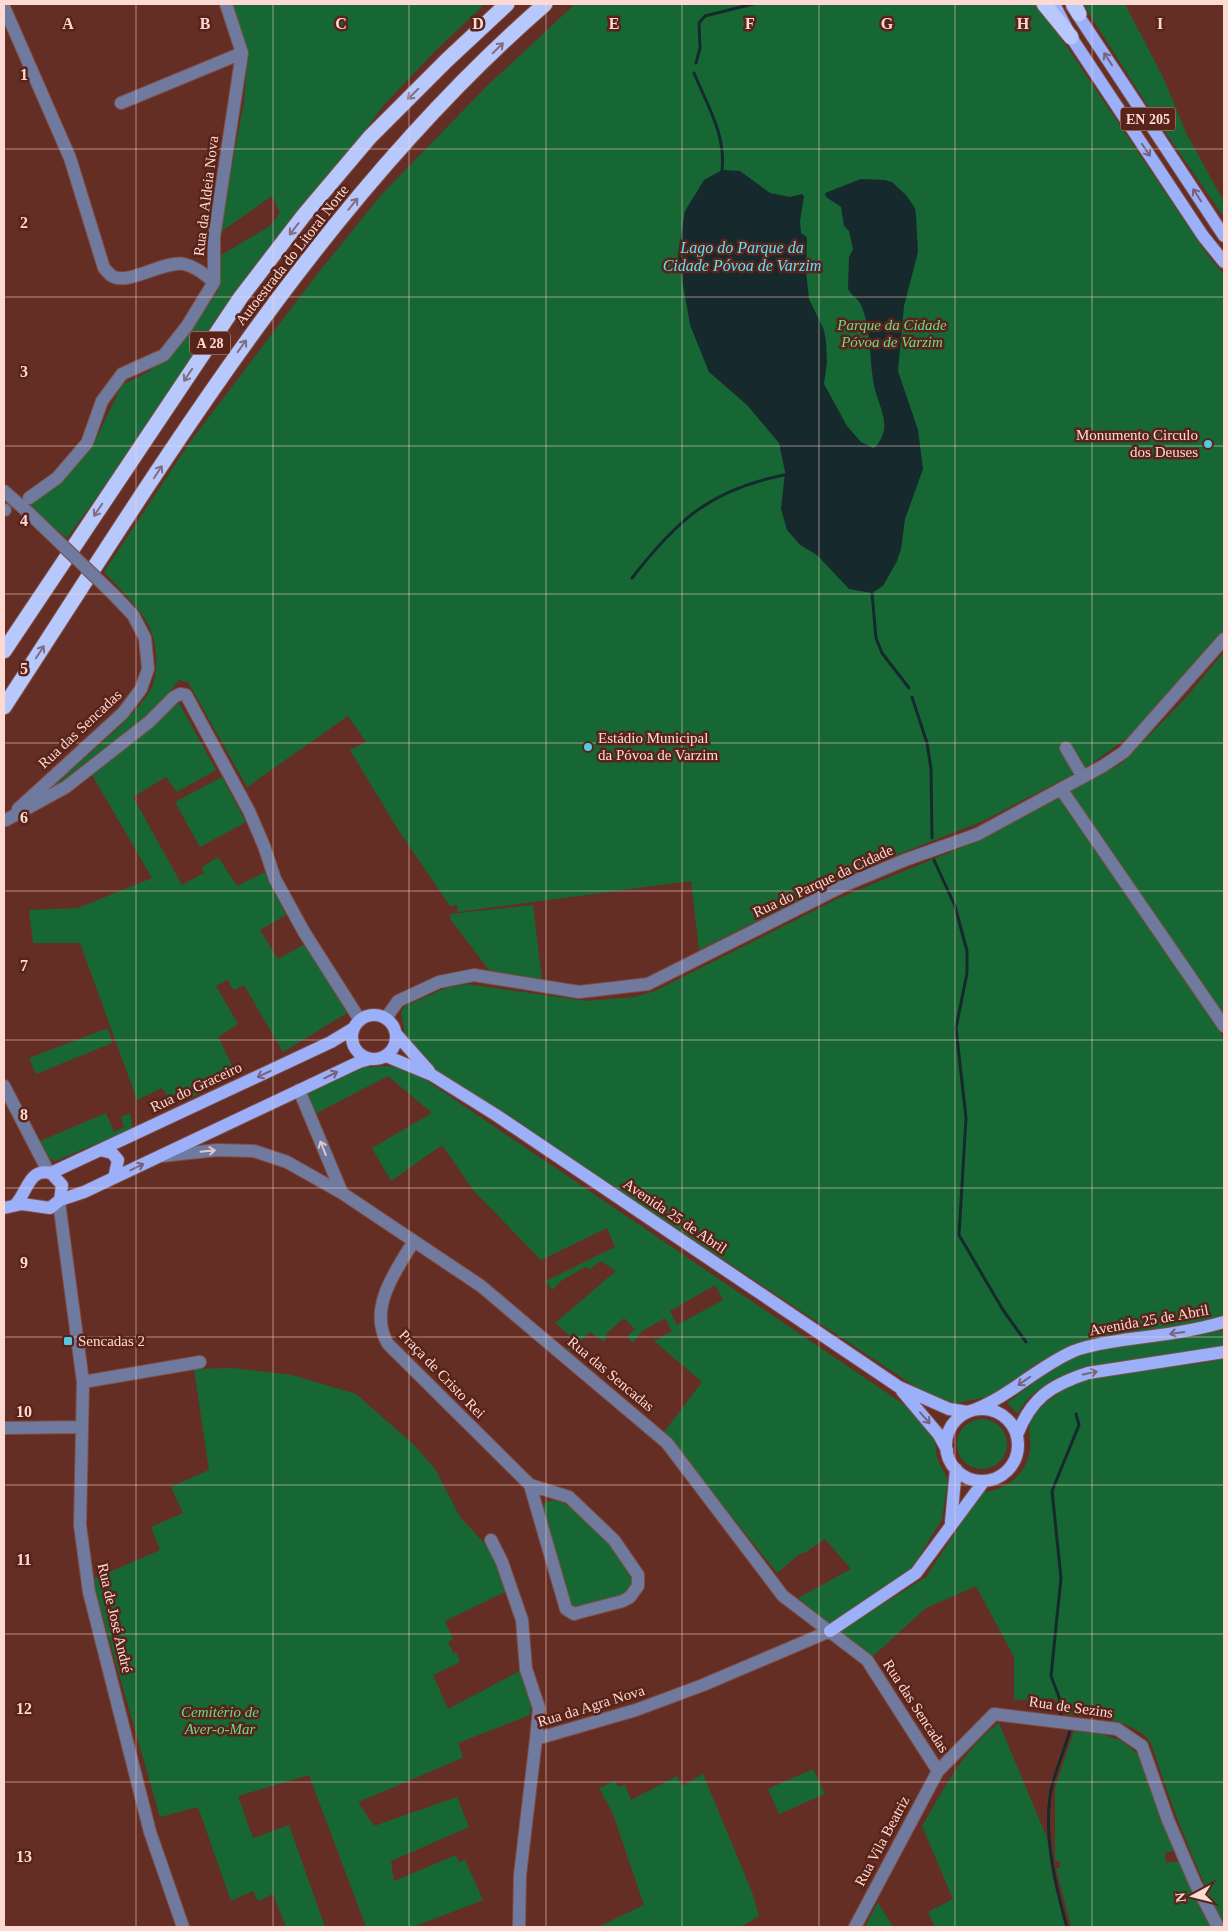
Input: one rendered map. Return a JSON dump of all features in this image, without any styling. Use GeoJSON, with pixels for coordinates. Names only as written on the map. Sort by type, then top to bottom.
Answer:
{"type":"FeatureCollection","features":[{"type":"Feature","properties":{"kind":"highway","name":"Autoestrada do Litoral Norte"},"geometry":{"type":"LineString","coordinates":[[4,651],[241,297],[304,215],[370,138],[447,60],[507,4]]}},
{"type":"Feature","properties":{"kind":"highway","name":"Autoestrada do Litoral Norte"},"geometry":{"type":"LineString","coordinates":[[4,707],[214,386],[272,305],[380,172],[462,82],[546,4]]}},
{"type":"Feature","properties":{"kind":"highway"},"geometry":{"type":"LineString","coordinates":[[1044,4],[1071,36]]}},
{"type":"Feature","properties":{"kind":"main road","name":"EN 205"},"geometry":{"type":"LineString","coordinates":[[1054,4],[1071,36],[1203,236],[1224,262]]}},
{"type":"Feature","properties":{"kind":"main road","name":"EN 205"},"geometry":{"type":"LineString","coordinates":[[1074,7],[1224,236]]}},
{"type":"Feature","properties":{"kind":"main road"},"geometry":{"type":"LineString","coordinates":[[370,1059],[358,1053],[354,1048],[352,1035],[357,1024],[372,1015],[386,1018]]}},
{"type":"Feature","properties":{"kind":"main road","name":"Avenida 25 de Abril"},"geometry":{"type":"LineString","coordinates":[[386,1018],[395,1028],[397,1035],[432,1075]]}},
{"type":"Feature","properties":{"kind":"main road","name":"Rua do Graceiro"},"geometry":{"type":"LineString","coordinates":[[46,1173],[64,1167],[331,1042],[357,1024]]}},
{"type":"Feature","properties":{"kind":"main road"},"geometry":{"type":"LineString","coordinates":[[9,1206],[36,1207],[56,1203],[114,1178],[359,1062],[386,1056],[394,1047],[397,1035]]}},
{"type":"Feature","properties":{"kind":"main road","name":"Avenida 25 de Abril"},"geometry":{"type":"LineString","coordinates":[[386,1056],[432,1075],[511,1125],[899,1387],[948,1409],[986,1409],[1006,1417],[1017,1436]]}},
{"type":"Feature","properties":{"kind":"main road"},"geometry":{"type":"LineString","coordinates":[[100,1150],[112,1153],[118,1160],[114,1178]]}},
{"type":"Feature","properties":{"kind":"main road"},"geometry":{"type":"LineString","coordinates":[[9,1206],[26,1189],[30,1180],[46,1173],[62,1185],[56,1203]]}},
{"type":"Feature","properties":{"kind":"main road"},"geometry":{"type":"LineString","coordinates":[[26,1189],[29,1200],[36,1207]]}},
{"type":"Feature","properties":{"kind":"main road","name":"Avenida 25 de Abril"},"geometry":{"type":"LineString","coordinates":[[947,1451],[947,1441],[953,1424],[972,1410],[994,1402],[1054,1361],[1076,1351],[1100,1344],[1200,1329],[1224,1322]]}},
{"type":"Feature","properties":{"kind":"main road"},"geometry":{"type":"LineString","coordinates":[[956,1469],[964,1476],[984,1481],[996,1478],[1006,1472],[1017,1454],[1017,1436],[1033,1404],[1049,1390],[1066,1380],[1088,1373],[1224,1352]]}},
{"type":"Feature","properties":{"kind":"main road","name":"Avenida 25 de Abril"},"geometry":{"type":"LineString","coordinates":[[899,1387],[940,1435],[956,1469]]}},
{"type":"Feature","properties":{"kind":"main road"},"geometry":{"type":"LineString","coordinates":[[950,1524],[956,1469]]}},
{"type":"Feature","properties":{"kind":"main road"},"geometry":{"type":"LineString","coordinates":[[830,1631],[916,1573],[930,1556],[950,1524],[984,1481]]}},
{"type":"Feature","properties":{"kind":"street","name":"Rua da Aldeia Nova"},"geometry":{"type":"LineString","coordinates":[[214,282],[214,237],[242,53],[226,4]]}},
{"type":"Feature","properties":{"kind":"street"},"geometry":{"type":"LineString","coordinates":[[4,6],[70,158],[104,268],[113,276],[124,278],[182,264],[197,268],[214,282],[187,326],[164,355],[122,374],[102,401],[87,443],[57,478],[29,498]]}},
{"type":"Feature","properties":{"kind":"street"},"geometry":{"type":"LineString","coordinates":[[122,104],[242,53]]}},
{"type":"Feature","properties":{"kind":"street","name":"Rua das Sencadas"},"geometry":{"type":"LineString","coordinates":[[4,491],[114,594],[133,615],[145,638],[148,669],[141,689],[123,713],[5,821]]}},
{"type":"Feature","properties":{"kind":"street","name":"Rua do Parque da Cidade"},"geometry":{"type":"LineString","coordinates":[[386,1018],[398,1001],[439,982],[474,975],[579,992],[648,984],[845,885],[904,860],[978,834],[1083,777],[1124,752],[1224,639]]}},
{"type":"Feature","properties":{"kind":"street"},"geometry":{"type":"LineString","coordinates":[[5,821],[66,787],[149,722],[174,697],[180,694],[186,696],[249,811],[275,879],[357,1024]]}},
{"type":"Feature","properties":{"kind":"street"},"geometry":{"type":"LineString","coordinates":[[1066,748],[1083,777]]}},
{"type":"Feature","properties":{"kind":"street"},"geometry":{"type":"LineString","coordinates":[[1061,789],[1224,1026]]}},
{"type":"Feature","properties":{"kind":"street"},"geometry":{"type":"LineString","coordinates":[[4,1086],[9,1110],[41,1160],[46,1173]]}},
{"type":"Feature","properties":{"kind":"street"},"geometry":{"type":"LineString","coordinates":[[299,1090],[342,1193]]}},
{"type":"Feature","properties":{"kind":"street","name":"Rua das Sencadas"},"geometry":{"type":"LineString","coordinates":[[159,1156],[217,1150],[254,1151],[287,1162],[342,1193],[481,1286],[655,1432],[681,1460],[776,1588],[796,1606],[867,1660],[938,1771]]}},
{"type":"Feature","properties":{"kind":"street"},"geometry":{"type":"LineString","coordinates":[[41,1160],[52,1167],[64,1167]]}},
{"type":"Feature","properties":{"kind":"street","name":"Rua de José André"},"geometry":{"type":"LineString","coordinates":[[56,1203],[60,1218],[83,1382],[80,1525],[89,1592],[150,1832],[183,1927]]}},
{"type":"Feature","properties":{"kind":"street","name":"Praça de Cristo Rei"},"geometry":{"type":"LineString","coordinates":[[414,1241],[386,1290],[382,1324],[386,1340],[530,1485],[568,1497],[614,1540],[638,1575],[638,1586],[630,1597],[574,1614],[566,1609],[530,1485]]}},
{"type":"Feature","properties":{"kind":"street"},"geometry":{"type":"LineString","coordinates":[[83,1382],[200,1362]]}},
{"type":"Feature","properties":{"kind":"street"},"geometry":{"type":"LineString","coordinates":[[4,1428],[81,1427]]}},
{"type":"Feature","properties":{"kind":"street"},"geometry":{"type":"LineString","coordinates":[[491,1540],[502,1562],[522,1620],[526,1669],[539,1708],[536,1739]]}},
{"type":"Feature","properties":{"kind":"street","name":"Rua da Agra Nova"},"geometry":{"type":"LineString","coordinates":[[519,1927],[520,1875],[536,1739],[636,1710],[703,1685],[830,1631]]}},
{"type":"Feature","properties":{"kind":"street","name":"Rua de Sezins"},"geometry":{"type":"LineString","coordinates":[[938,1771],[994,1714],[1117,1729],[1142,1746],[1168,1820],[1195,1883],[1218,1927]]}},
{"type":"Feature","properties":{"kind":"street","name":"Rua Vila Beatriz"},"geometry":{"type":"LineString","coordinates":[[855,1927],[938,1771]]}},
{"type":"Feature","properties":{"kind":"green space"},"geometry":{"type":"Polygon","coordinates":[[[233,4],[485,4],[434,52],[383,106],[67,538],[27,506],[52,490],[94,443],[122,385],[148,372],[176,349],[218,291],[218,257],[270,226],[280,213],[272,196],[219,233],[244,102],[247,64],[247,53],[233,4]]]}},
{"type":"Feature","properties":{"kind":"green space","name":"Parque da Cidade Póvoa de Varzim"},"geometry":{"type":"Polygon","coordinates":[[[575,4],[1038,4],[1209,257],[1224,274],[1224,630],[1132,734],[1087,767],[983,821],[861,869],[699,950],[691,881],[458,912],[457,905],[450,906],[397,828],[350,750],[366,742],[348,716],[247,787],[188,682],[179,680],[155,710],[46,791],[122,724],[147,695],[153,684],[156,654],[148,624],[133,603],[104,572],[190,442],[315,277],[382,194],[488,85],[575,4]]]}},
{"type":"Feature","properties":{"kind":"green space"},"geometry":{"type":"Polygon","coordinates":[[[1083,4],[1125,4],[1164,79],[1186,133],[1224,202],[1224,217],[1156,119],[1083,4]]]}},
{"type":"Feature","properties":{"kind":"green space"},"geometry":{"type":"Polygon","coordinates":[[[1224,652],[1224,1016],[1069,792],[1095,776],[1121,764],[1184,700],[1224,652]]]}},
{"type":"Feature","properties":{"kind":"green space"},"geometry":{"type":"Polygon","coordinates":[[[179,703],[216,770],[177,792],[166,777],[133,797],[182,885],[204,873],[202,867],[218,857],[237,886],[265,872],[286,915],[260,930],[278,959],[305,944],[347,1013],[283,1052],[244,985],[234,990],[227,980],[216,986],[238,1024],[218,1037],[237,1075],[192,1097],[188,1091],[168,1097],[162,1088],[137,1100],[80,943],[33,943],[29,910],[78,908],[152,878],[91,773],[179,703]]]}},
{"type":"Feature","properties":{"kind":"green space"},"geometry":{"type":"Polygon","coordinates":[[[222,777],[246,822],[200,847],[175,802],[222,777]]]}},
{"type":"Feature","properties":{"kind":"green space"},"geometry":{"type":"Polygon","coordinates":[[[1060,797],[1224,1038],[1224,1317],[1198,1324],[1098,1338],[1073,1345],[1034,1365],[1006,1387],[987,1397],[952,1404],[931,1397],[435,1069],[406,1041],[401,1012],[405,1006],[446,988],[466,984],[587,1001],[635,997],[655,991],[839,898],[977,841],[1060,797]]]}},
{"type":"Feature","properties":{"kind":"green space"},"geometry":{"type":"Polygon","coordinates":[[[533,905],[542,980],[489,970],[451,920],[450,914],[533,905]]]}},
{"type":"Feature","properties":{"kind":"green space"},"geometry":{"type":"Polygon","coordinates":[[[108,1028],[112,1043],[36,1074],[29,1058],[108,1028]]]}},
{"type":"Feature","properties":{"kind":"green space"},"geometry":{"type":"Polygon","coordinates":[[[388,1066],[411,1070],[912,1410],[928,1426],[935,1441],[937,1458],[948,1480],[942,1519],[913,1567],[829,1624],[798,1598],[851,1569],[825,1539],[803,1554],[801,1553],[777,1573],[664,1432],[702,1382],[654,1341],[672,1331],[665,1318],[642,1331],[633,1343],[627,1337],[635,1329],[624,1318],[607,1333],[604,1342],[590,1332],[570,1351],[567,1350],[575,1340],[555,1323],[616,1271],[601,1261],[590,1269],[585,1267],[561,1281],[552,1290],[546,1281],[615,1247],[607,1228],[541,1260],[474,1191],[442,1145],[391,1181],[372,1148],[432,1113],[388,1076],[315,1114],[307,1092],[349,1071],[364,1067],[388,1066]],[[715,1285],[670,1311],[677,1325],[723,1300],[715,1285]]]}},
{"type":"Feature","properties":{"kind":"green space"},"geometry":{"type":"Polygon","coordinates":[[[106,1113],[114,1132],[124,1127],[121,1117],[130,1113],[133,1129],[55,1161],[46,1157],[38,1142],[106,1113]]]}},
{"type":"Feature","properties":{"kind":"green space"},"geometry":{"type":"Polygon","coordinates":[[[1224,1330],[1224,1346],[1208,1350],[1131,1359],[1103,1364],[1076,1372],[1051,1382],[1031,1396],[1018,1414],[1007,1403],[1059,1366],[1094,1351],[1224,1330]]]}},
{"type":"Feature","properties":{"kind":"green space"},"geometry":{"type":"Polygon","coordinates":[[[1224,1358],[1224,1926],[1189,1849],[1154,1751],[1147,1738],[1127,1725],[1118,1722],[1097,1717],[1067,1715],[1053,1698],[1014,1700],[1014,1657],[976,1586],[926,1608],[873,1656],[839,1631],[926,1577],[982,1492],[998,1489],[1019,1475],[1024,1468],[1030,1451],[1029,1429],[1031,1421],[1037,1411],[1051,1398],[1078,1382],[1094,1378],[1209,1362],[1224,1358]]]}},
{"type":"Feature","properties":{"kind":"green space","name":"Cemitério de Aver-o-Mar"},"geometry":{"type":"Polygon","coordinates":[[[232,1368],[292,1375],[356,1394],[414,1445],[435,1469],[460,1517],[489,1548],[507,1591],[445,1621],[453,1639],[448,1642],[453,1653],[456,1652],[460,1662],[433,1675],[448,1709],[520,1671],[534,1709],[530,1710],[530,1715],[458,1743],[463,1757],[358,1802],[374,1826],[457,1797],[469,1827],[391,1861],[394,1881],[456,1855],[459,1862],[465,1860],[483,1900],[413,1927],[366,1927],[309,1775],[238,1796],[253,1838],[289,1825],[325,1927],[286,1927],[273,1894],[258,1901],[253,1891],[231,1901],[198,1807],[160,1817],[97,1597],[94,1579],[160,1550],[151,1527],[183,1513],[171,1487],[209,1470],[194,1369],[232,1368]]]}},
{"type":"Feature","properties":{"kind":"green space"},"geometry":{"type":"Polygon","coordinates":[[[987,1419],[1000,1426],[1006,1434],[1006,1454],[1000,1462],[992,1468],[977,1469],[964,1462],[958,1454],[957,1439],[964,1426],[972,1420],[987,1419]]]}},
{"type":"Feature","properties":{"kind":"green space"},"geometry":{"type":"Polygon","coordinates":[[[554,1500],[563,1503],[575,1511],[603,1536],[615,1551],[631,1577],[631,1586],[626,1592],[585,1606],[574,1606],[571,1604],[542,1507],[546,1502],[554,1500]]]}},
{"type":"Feature","properties":{"kind":"green space"},"geometry":{"type":"Polygon","coordinates":[[[999,1723],[1047,1838],[1053,1879],[1065,1927],[935,1927],[928,1912],[953,1899],[922,1826],[965,1757],[975,1744],[999,1723]]]}},
{"type":"Feature","properties":{"kind":"green space"},"geometry":{"type":"Polygon","coordinates":[[[1074,1731],[1102,1734],[1122,1741],[1137,1753],[1174,1851],[1165,1853],[1166,1863],[1179,1861],[1212,1927],[1071,1927],[1056,1868],[1060,1868],[1060,1861],[1055,1861],[1055,1788],[1074,1731]]]}},
{"type":"Feature","properties":{"kind":"green space"},"geometry":{"type":"Polygon","coordinates":[[[813,1769],[825,1794],[779,1814],[768,1789],[813,1769]]]}},
{"type":"Feature","properties":{"kind":"green space"},"geometry":{"type":"Polygon","coordinates":[[[703,1774],[752,1892],[759,1916],[741,1927],[598,1927],[644,1905],[613,1814],[599,1788],[615,1781],[618,1787],[625,1785],[631,1800],[677,1776],[682,1786],[703,1774]]]}},
{"type":"Feature","properties":{"kind":"green space"},"geometry":{"type":"Polygon","coordinates":[[[878,1902],[892,1926],[893,1927],[865,1927],[878,1902]]]}},
{"type":"Feature","properties":{"kind":"water","name":"Lago do Parque da Cidade Póvoa de Varzim"},"geometry":{"type":"Polygon","coordinates":[[[722,170],[740,171],[770,193],[790,197],[802,194],[804,196],[800,221],[801,233],[807,237],[806,271],[809,299],[824,330],[826,342],[827,362],[824,384],[847,426],[861,442],[873,448],[883,435],[884,421],[876,393],[869,336],[864,313],[860,303],[848,289],[849,257],[853,249],[849,231],[844,226],[841,207],[826,197],[825,193],[861,179],[884,180],[892,182],[906,195],[915,208],[918,252],[904,306],[898,371],[918,430],[923,469],[905,519],[901,549],[897,561],[883,586],[872,593],[849,589],[817,555],[800,545],[787,530],[781,509],[785,472],[779,443],[747,405],[709,372],[690,325],[678,255],[685,211],[704,180],[722,170]]]}},
{"type":"Feature","properties":{"kind":"waterway"},"geometry":{"type":"LineString","coordinates":[[696,63],[700,48],[699,23],[705,16],[753,4]]}},
{"type":"Feature","properties":{"kind":"waterway"},"geometry":{"type":"LineString","coordinates":[[694,73],[710,108],[718,132],[721,144],[722,170]]}},
{"type":"Feature","properties":{"kind":"waterway"},"geometry":{"type":"LineString","coordinates":[[632,578],[664,540],[697,510],[735,489],[784,475]]}},
{"type":"Feature","properties":{"kind":"waterway"},"geometry":{"type":"LineString","coordinates":[[872,593],[876,638],[882,653],[909,688]]}},
{"type":"Feature","properties":{"kind":"waterway"},"geometry":{"type":"LineString","coordinates":[[912,697],[927,743],[931,769],[932,838]]}},
{"type":"Feature","properties":{"kind":"waterway"},"geometry":{"type":"LineString","coordinates":[[934,860],[955,906],[967,951],[967,973],[956,1028],[966,1118],[959,1235],[1003,1310],[1026,1342]]}},
{"type":"Feature","properties":{"kind":"waterway"},"geometry":{"type":"LineString","coordinates":[[1061,1716],[1059,1697],[1051,1676],[1061,1578],[1052,1491],[1079,1425],[1076,1414]]}},
{"type":"Feature","properties":{"kind":"waterway"},"geometry":{"type":"LineString","coordinates":[[1067,1927],[1054,1874],[1048,1817],[1053,1782],[1070,1731]]}},
{"type":"Feature","properties":{"kind":"place","name":"Monumento Circulo dos Deuses"},"geometry":{"type":"Point","coordinates":[1208,444]}},
{"type":"Feature","properties":{"kind":"place","name":"Estádio Municipal da Póvoa de Varzim"},"geometry":{"type":"Point","coordinates":[588,747]}},
{"type":"Feature","properties":{"kind":"place","name":"Sencadas 2"},"geometry":{"type":"Point","coordinates":[68,1341]}}]}
